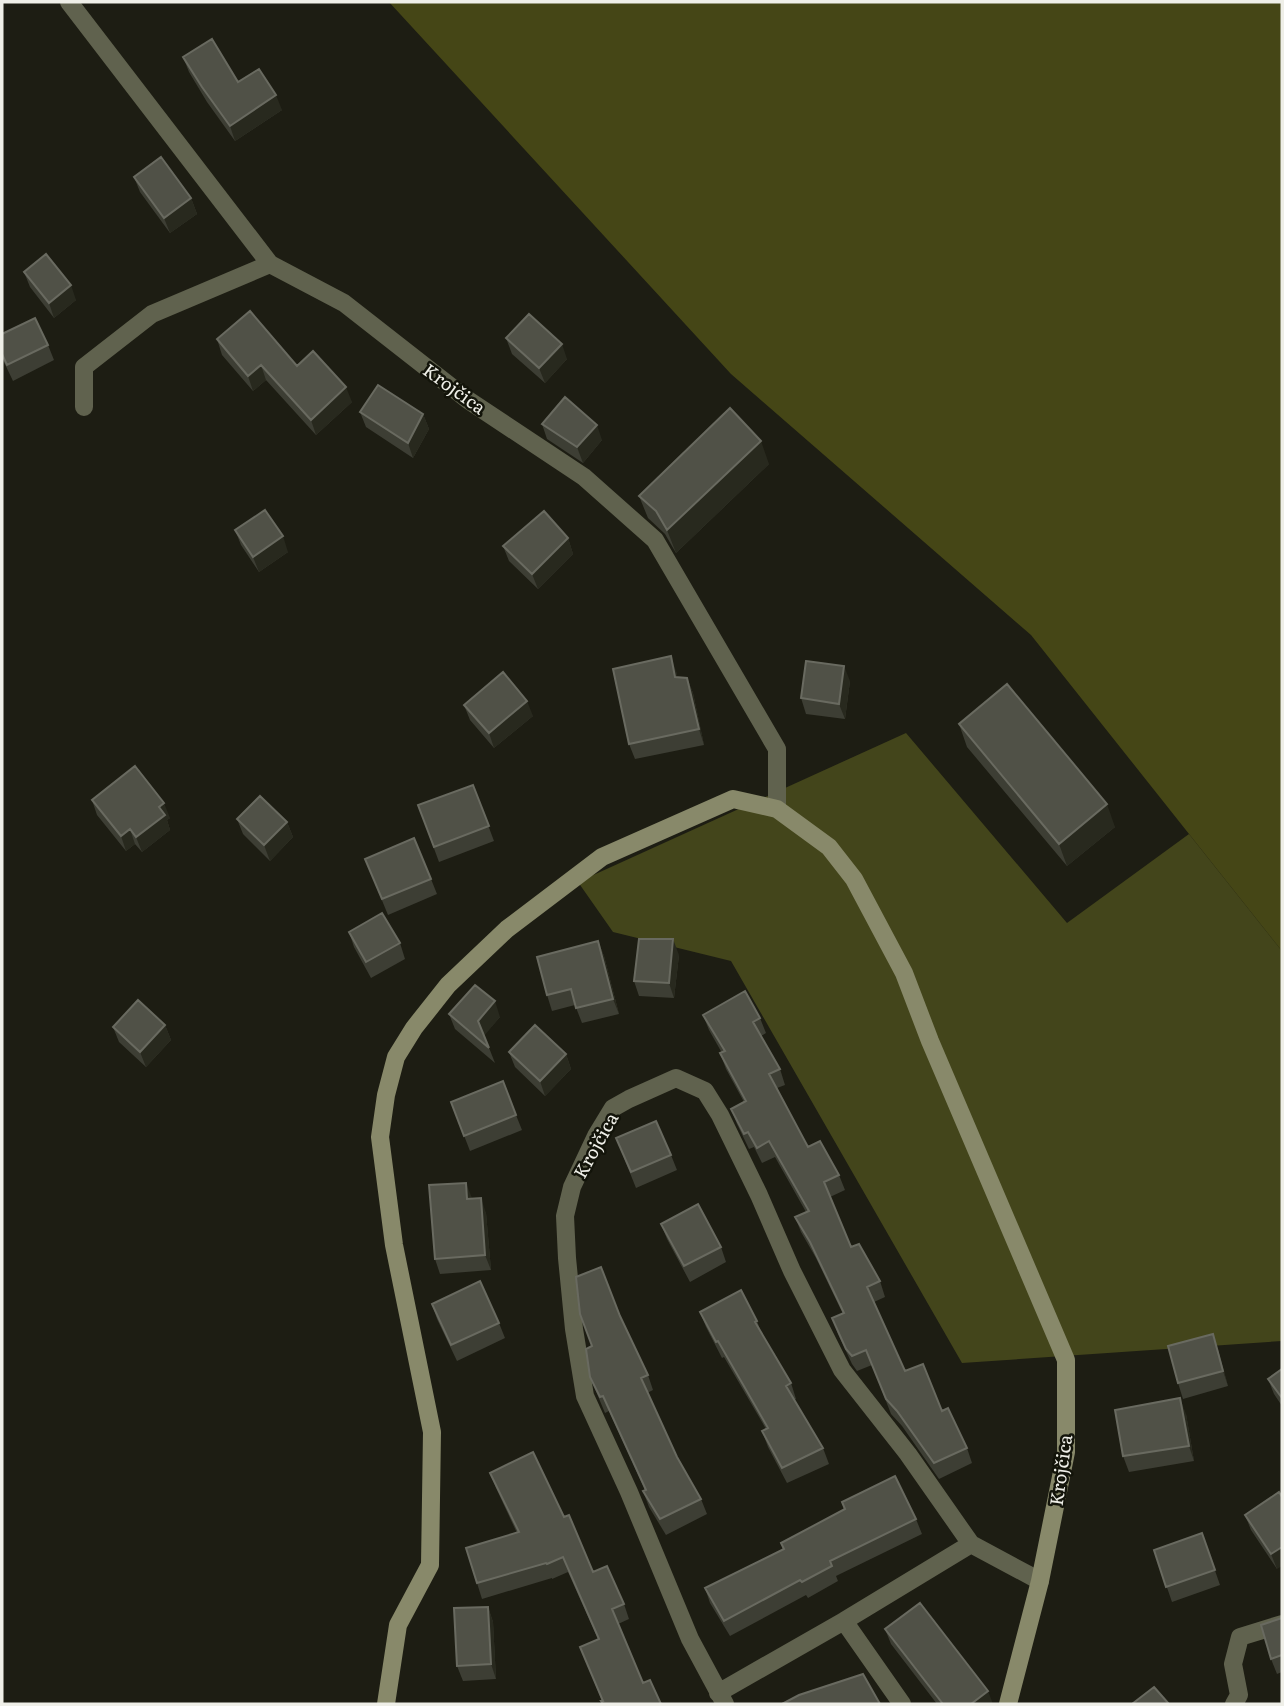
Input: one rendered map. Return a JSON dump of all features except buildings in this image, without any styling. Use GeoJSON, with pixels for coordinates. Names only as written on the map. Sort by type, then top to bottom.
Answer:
{"type":"FeatureCollection","features":[{"type":"Feature","properties":{"kind":"main road","name":"Krojčica"},"geometry":{"type":"LineString","coordinates":[[386,1704],[398,1625],[430,1565],[432,1458],[432,1432],[394,1245],[380,1137],[386,1095],[396,1058],[414,1028],[448,985],[507,929],[602,857],[733,799],[777,809],[829,847],[854,879],[904,973],[930,1041],[1066,1360],[1066,1452],[1040,1581],[1009,1704]]}},
{"type":"Feature","properties":{"kind":"street","name":"Krojčica"},"geometry":{"type":"LineString","coordinates":[[69,2],[270,264],[344,303],[468,400],[584,477],[654,540],[777,749],[777,809]]}},
{"type":"Feature","properties":{"kind":"street"},"geometry":{"type":"LineString","coordinates":[[84,407],[84,367],[152,314],[270,264]]}},
{"type":"Feature","properties":{"kind":"street","name":"Krojčica"},"geometry":{"type":"LineString","coordinates":[[971,1544],[844,1620],[722,1699],[690,1639],[629,1492],[585,1396],[574,1329],[565,1216],[572,1187],[596,1136],[613,1108],[676,1078],[705,1091],[726,1126],[792,1271],[842,1370],[908,1454],[971,1544],[1040,1581]]}},
{"type":"Feature","properties":{"kind":"street"},"geometry":{"type":"LineString","coordinates":[[844,1620],[902,1704]]}},
{"type":"Feature","properties":{"kind":"street"},"geometry":{"type":"LineString","coordinates":[[1237,1700],[1233,1664],[1240,1637],[1282,1624]]}},
{"type":"Feature","properties":{"kind":"green space"},"geometry":{"type":"Polygon","coordinates":[[[906,733],[1067,923],[1189,834],[1282,951],[1282,1341],[962,1363],[731,961],[613,932],[578,882],[906,733]]]}},
{"type":"Feature","properties":{"kind":"shaded area"},"geometry":{"type":"Polygon","coordinates":[[[389,2],[1282,2],[1282,951],[1031,635],[731,374],[389,2]]]}}]}
